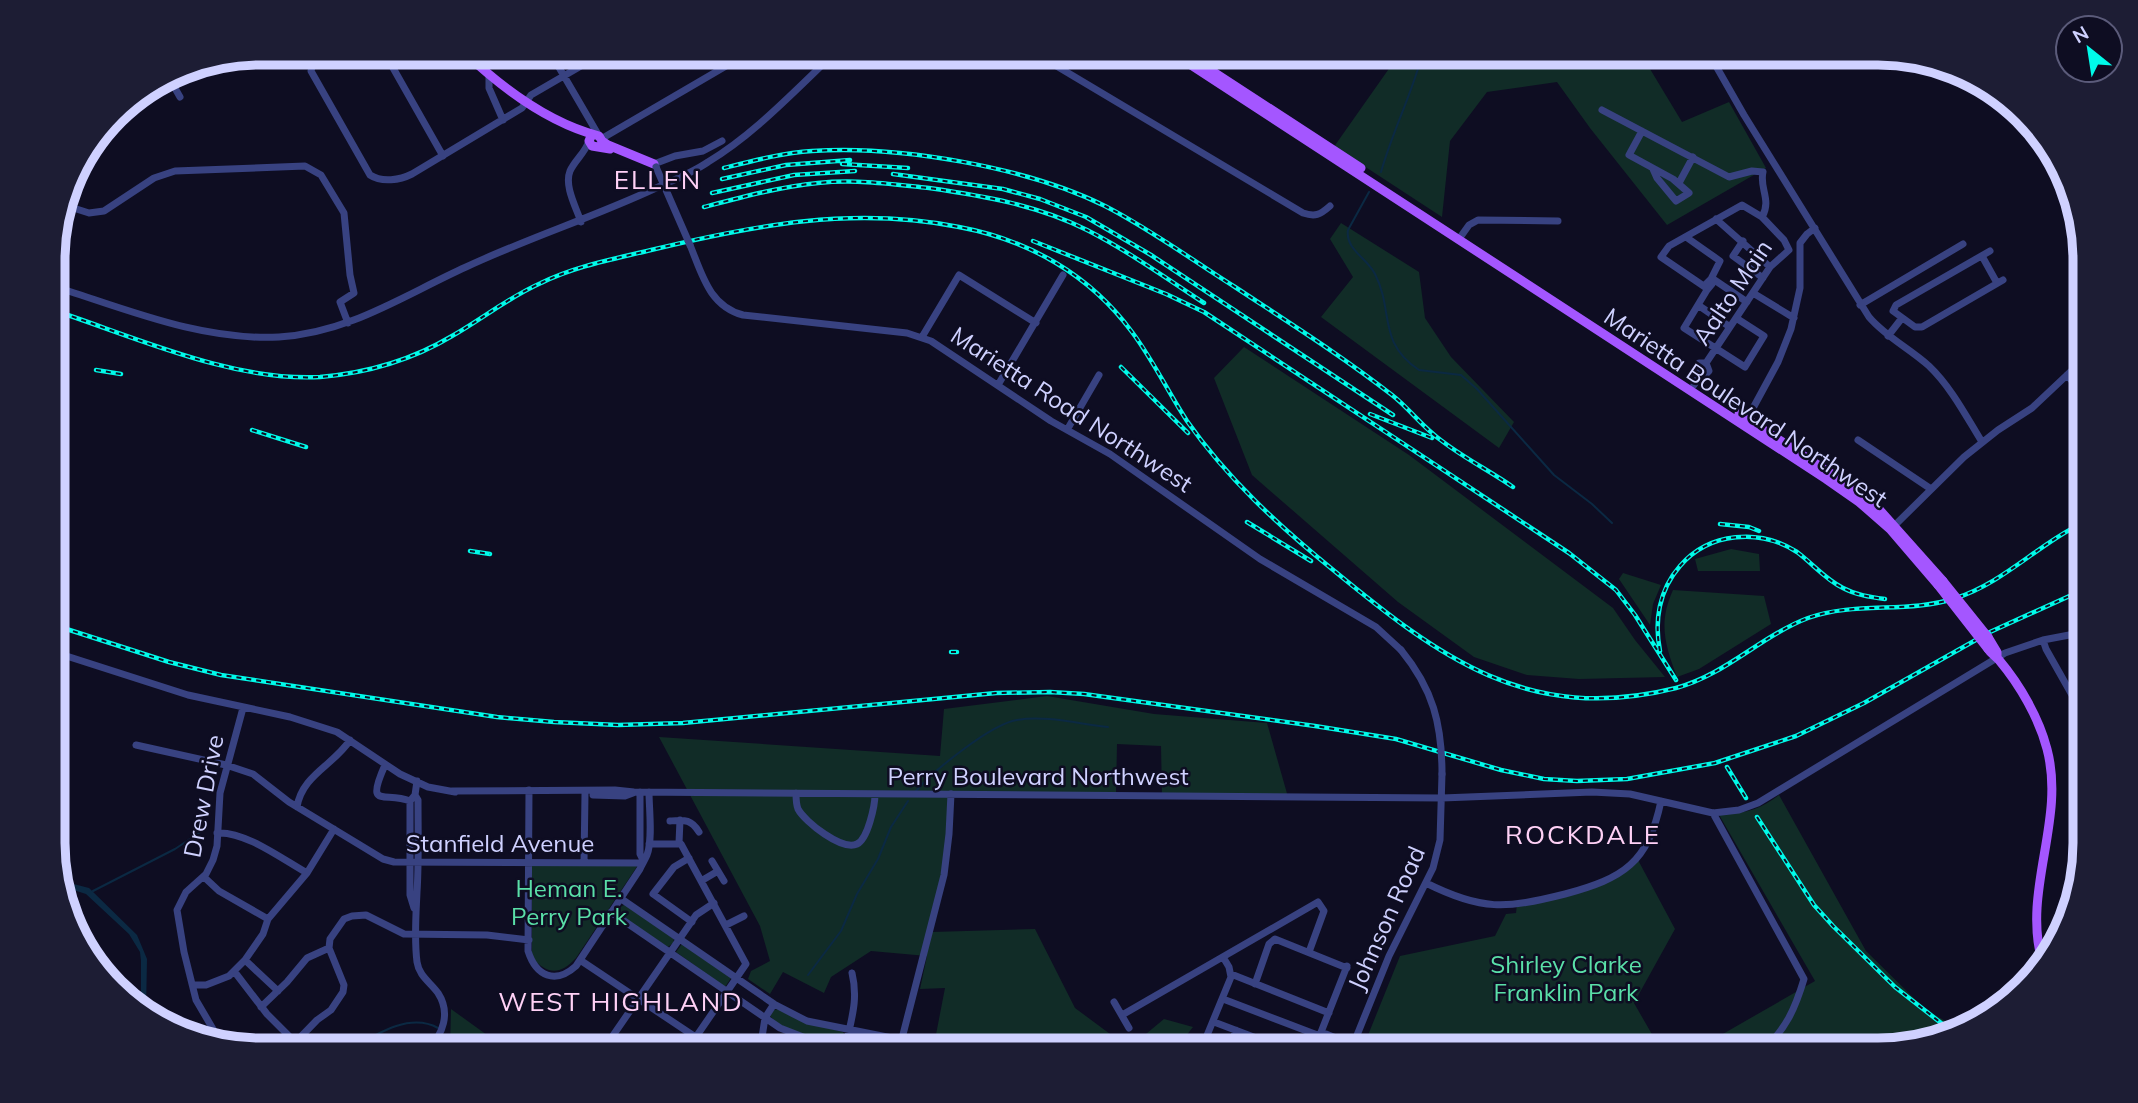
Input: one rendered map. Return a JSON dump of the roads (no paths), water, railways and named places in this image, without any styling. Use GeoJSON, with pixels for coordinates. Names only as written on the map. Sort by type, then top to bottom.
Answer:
{"type":"FeatureCollection","features":[{"type":"Feature","properties":{"kind":"main road"},"geometry":{"type":"LineString","coordinates":[[478,65],[527,102],[595,139],[655,165]]}},
{"type":"Feature","properties":{"kind":"main road","name":"Marietta Boulevard Northwest"},"geometry":{"type":"LineString","coordinates":[[1191,65],[1745,422]]}},
{"type":"Feature","properties":{"kind":"main road"},"geometry":{"type":"LineString","coordinates":[[1203,65],[1460,236],[1694,385],[1745,422],[1839,478],[1877,507],[1991,648],[2036,718],[2048,751],[2052,777],[2051,811],[2035,918],[2040,951]]}},
{"type":"Feature","properties":{"kind":"street"},"geometry":{"type":"LineString","coordinates":[[312,65],[311,71],[370,175],[376,179],[398,179],[412,174],[522,108],[531,95],[583,65]]}},
{"type":"Feature","properties":{"kind":"street"},"geometry":{"type":"LineString","coordinates":[[391,65],[443,156]]}},
{"type":"Feature","properties":{"kind":"street"},"geometry":{"type":"LineString","coordinates":[[558,65],[595,139]]}},
{"type":"Feature","properties":{"kind":"street"},"geometry":{"type":"LineString","coordinates":[[581,222],[569,190],[570,171],[595,139],[727,65]]}},
{"type":"Feature","properties":{"kind":"street"},"geometry":{"type":"LineString","coordinates":[[65,290],[195,329],[228,334],[280,337],[348,323],[390,306],[490,256],[581,222],[708,163],[737,143],[822,65]]}},
{"type":"Feature","properties":{"kind":"street"},"geometry":{"type":"LineString","coordinates":[[1055,65],[1303,213],[1319,215],[1330,206]]}},
{"type":"Feature","properties":{"kind":"street"},"geometry":{"type":"LineString","coordinates":[[1716,65],[1860,305],[1888,337],[1917,356],[1936,373],[1982,442]]}},
{"type":"Feature","properties":{"kind":"street"},"geometry":{"type":"LineString","coordinates":[[489,76],[489,88],[503,120]]}},
{"type":"Feature","properties":{"kind":"street"},"geometry":{"type":"LineString","coordinates":[[173,85],[180,97]]}},
{"type":"Feature","properties":{"kind":"street"},"geometry":{"type":"LineString","coordinates":[[1602,110],[1729,177],[1752,171],[1763,172],[1773,161]]}},
{"type":"Feature","properties":{"kind":"street"},"geometry":{"type":"LineString","coordinates":[[1642,131],[1629,155],[1679,183],[1689,193],[1676,201],[1653,169]]}},
{"type":"Feature","properties":{"kind":"street"},"geometry":{"type":"LineString","coordinates":[[655,165],[675,156],[703,151],[722,141]]}},
{"type":"Feature","properties":{"kind":"street"},"geometry":{"type":"LineString","coordinates":[[1679,183],[1693,157]]}},
{"type":"Feature","properties":{"kind":"street","name":"Marietta Road Northwest"},"geometry":{"type":"LineString","coordinates":[[655,165],[711,295],[724,307],[736,313],[907,333],[931,341],[1067,430],[1136,471],[1260,559],[1368,622],[1401,650],[1431,697],[1442,742],[1442,798]]}},
{"type":"Feature","properties":{"kind":"street"},"geometry":{"type":"LineString","coordinates":[[72,207],[89,213],[104,211],[154,178],[175,171],[305,166],[321,175],[346,219],[354,293],[340,302],[348,323]]}},
{"type":"Feature","properties":{"kind":"street","name":"Aalto Main"},"geometry":{"type":"LineString","coordinates":[[1694,385],[1700,375],[1696,366],[1706,363],[1770,267],[1789,250],[1789,246],[1762,217],[1768,203],[1761,180],[1763,172]]}},
{"type":"Feature","properties":{"kind":"street"},"geometry":{"type":"LineString","coordinates":[[1706,288],[1661,257],[1669,246],[1742,205],[1762,217]]}},
{"type":"Feature","properties":{"kind":"street"},"geometry":{"type":"LineString","coordinates":[[1716,219],[1770,267]]}},
{"type":"Feature","properties":{"kind":"street"},"geometry":{"type":"LineString","coordinates":[[1460,236],[1469,225],[1478,220],[1558,221]]}},
{"type":"Feature","properties":{"kind":"street"},"geometry":{"type":"LineString","coordinates":[[1745,422],[1782,354],[1794,318],[1800,288],[1800,243],[1815,228]]}},
{"type":"Feature","properties":{"kind":"street"},"geometry":{"type":"LineString","coordinates":[[1686,237],[1720,261],[1684,328],[1745,367],[1764,336],[1736,318]]}},
{"type":"Feature","properties":{"kind":"street"},"geometry":{"type":"LineString","coordinates":[[1743,241],[1733,256],[1763,278]]}},
{"type":"Feature","properties":{"kind":"street"},"geometry":{"type":"LineString","coordinates":[[1860,305],[1963,244]]}},
{"type":"Feature","properties":{"kind":"street"},"geometry":{"type":"LineString","coordinates":[[1982,256],[2000,282],[1922,327],[1915,327],[1894,311],[1896,305],[1990,251]]}},
{"type":"Feature","properties":{"kind":"street"},"geometry":{"type":"LineString","coordinates":[[1923,268],[1932,284]]}},
{"type":"Feature","properties":{"kind":"street"},"geometry":{"type":"LineString","coordinates":[[922,337],[959,275],[1036,323]]}},
{"type":"Feature","properties":{"kind":"street"},"geometry":{"type":"LineString","coordinates":[[998,385],[1063,275]]}},
{"type":"Feature","properties":{"kind":"street"},"geometry":{"type":"LineString","coordinates":[[1712,279],[1747,302]]}},
{"type":"Feature","properties":{"kind":"street"},"geometry":{"type":"LineString","coordinates":[[1753,293],[1794,318]]}},
{"type":"Feature","properties":{"kind":"street"},"geometry":{"type":"LineString","coordinates":[[1698,305],[1730,327]]}},
{"type":"Feature","properties":{"kind":"street"},"geometry":{"type":"LineString","coordinates":[[1888,337],[1902,318]]}},
{"type":"Feature","properties":{"kind":"street"},"geometry":{"type":"LineString","coordinates":[[1892,527],[1982,442],[2032,408],[2073,369]]}},
{"type":"Feature","properties":{"kind":"street"},"geometry":{"type":"LineString","coordinates":[[1067,430],[1099,375]]}},
{"type":"Feature","properties":{"kind":"street"},"geometry":{"type":"LineString","coordinates":[[2067,375],[2073,382]]}},
{"type":"Feature","properties":{"kind":"street"},"geometry":{"type":"LineString","coordinates":[[1858,440],[1931,489]]}},
{"type":"Feature","properties":{"kind":"street"},"geometry":{"type":"LineString","coordinates":[[1776,1038],[1795,1008],[1804,979],[1713,813],[1739,810],[1758,803],[1997,658],[2043,639],[2073,634]]}},
{"type":"Feature","properties":{"kind":"street"},"geometry":{"type":"LineString","coordinates":[[2043,639],[2073,697]]}},
{"type":"Feature","properties":{"kind":"street","name":"Perry Boulevard Northwest"},"geometry":{"type":"LineString","coordinates":[[65,656],[160,687],[290,717],[337,732],[385,765],[428,787],[452,791],[625,796],[636,792]]}},
{"type":"Feature","properties":{"kind":"street","name":"Drew Drive"},"geometry":{"type":"LineString","coordinates":[[215,1033],[204,1017],[192,985],[177,910],[186,892],[204,877],[213,860],[217,846],[219,793],[243,708]]}},
{"type":"Feature","properties":{"kind":"street"},"geometry":{"type":"LineString","coordinates":[[297,807],[300,792],[308,781],[335,759],[350,740]]}},
{"type":"Feature","properties":{"kind":"street","name":"Stanfield Avenue"},"geometry":{"type":"LineString","coordinates":[[136,746],[226,765],[253,774],[297,807],[383,859],[414,863],[643,862]]}},
{"type":"Feature","properties":{"kind":"street"},"geometry":{"type":"LineString","coordinates":[[385,765],[377,784],[379,795],[384,799],[418,800],[414,863],[419,969],[444,1004],[446,1014],[439,1038]]}},
{"type":"Feature","properties":{"kind":"street"},"geometry":{"type":"LineString","coordinates":[[412,798],[416,781]]}},
{"type":"Feature","properties":{"kind":"street","name":"Perry Boulevard Northwest"},"geometry":{"type":"LineString","coordinates":[[529,792],[615,790],[1442,798],[1592,792],[1630,794],[1713,813]]}},
{"type":"Feature","properties":{"kind":"street"},"geometry":{"type":"LineString","coordinates":[[529,792],[528,951],[532,961],[543,974],[562,975],[580,960],[647,856],[649,792]]}},
{"type":"Feature","properties":{"kind":"street"},"geometry":{"type":"LineString","coordinates":[[636,792],[640,854],[643,862]]}},
{"type":"Feature","properties":{"kind":"street"},"geometry":{"type":"LineString","coordinates":[[796,793],[796,806],[800,813],[832,840],[849,846],[864,839],[875,806],[875,794]]}},
{"type":"Feature","properties":{"kind":"street"},"geometry":{"type":"LineString","coordinates":[[584,794],[584,863]]}},
{"type":"Feature","properties":{"kind":"street"},"geometry":{"type":"LineString","coordinates":[[903,1038],[944,875],[951,794]]}},
{"type":"Feature","properties":{"kind":"street","name":"Johnson Road"},"geometry":{"type":"LineString","coordinates":[[1352,1038],[1438,854],[1442,798]]}},
{"type":"Feature","properties":{"kind":"street"},"geometry":{"type":"LineString","coordinates":[[1426,883],[1465,901],[1500,906],[1528,903],[1598,885],[1622,872],[1641,854],[1654,830],[1661,801]]}},
{"type":"Feature","properties":{"kind":"street"},"geometry":{"type":"LineString","coordinates":[[580,960],[696,1037],[746,964],[679,843],[680,820]]}},
{"type":"Feature","properties":{"kind":"street"},"geometry":{"type":"LineString","coordinates":[[670,821],[688,820],[693,822],[699,832]]}},
{"type":"Feature","properties":{"kind":"street"},"geometry":{"type":"LineString","coordinates":[[192,985],[206,985],[234,971],[245,960],[263,934],[268,919],[307,873],[334,830]]}},
{"type":"Feature","properties":{"kind":"street"},"geometry":{"type":"LineString","coordinates":[[217,833],[231,832],[245,837],[307,873]]}},
{"type":"Feature","properties":{"kind":"street"},"geometry":{"type":"LineString","coordinates":[[649,844],[679,843]]}},
{"type":"Feature","properties":{"kind":"street"},"geometry":{"type":"LineString","coordinates":[[689,858],[674,867],[653,894],[691,922]]}},
{"type":"Feature","properties":{"kind":"street"},"geometry":{"type":"LineString","coordinates":[[712,861],[724,881]]}},
{"type":"Feature","properties":{"kind":"street"},"geometry":{"type":"LineString","coordinates":[[701,881],[718,871]]}},
{"type":"Feature","properties":{"kind":"street"},"geometry":{"type":"LineString","coordinates":[[204,877],[219,891],[268,919]]}},
{"type":"Feature","properties":{"kind":"street"},"geometry":{"type":"LineString","coordinates":[[621,898],[774,1004],[807,1021],[890,1038]]}},
{"type":"Feature","properties":{"kind":"street"},"geometry":{"type":"LineString","coordinates":[[1122,1015],[1318,902],[1324,911],[1309,952]]}},
{"type":"Feature","properties":{"kind":"street"},"geometry":{"type":"LineString","coordinates":[[612,1038],[696,915],[714,904]]}},
{"type":"Feature","properties":{"kind":"street"},"geometry":{"type":"LineString","coordinates":[[611,912],[765,1018],[803,1038]]}},
{"type":"Feature","properties":{"kind":"street"},"geometry":{"type":"LineString","coordinates":[[300,1038],[331,1010],[343,992],[344,985],[329,948],[330,939],[340,922],[360,914],[374,917],[397,932],[487,934],[529,940]]}},
{"type":"Feature","properties":{"kind":"street"},"geometry":{"type":"LineString","coordinates":[[726,925],[744,916]]}},
{"type":"Feature","properties":{"kind":"street"},"geometry":{"type":"LineString","coordinates":[[1268,931],[1273,939]]}},
{"type":"Feature","properties":{"kind":"street"},"geometry":{"type":"LineString","coordinates":[[1223,999],[1319,1038],[1347,965],[1273,939]]}},
{"type":"Feature","properties":{"kind":"street"},"geometry":{"type":"LineString","coordinates":[[1255,984],[1273,939]]}},
{"type":"Feature","properties":{"kind":"street"},"geometry":{"type":"LineString","coordinates":[[261,1007],[307,958],[329,948]]}},
{"type":"Feature","properties":{"kind":"street"},"geometry":{"type":"LineString","coordinates":[[1223,957],[1231,974],[1329,1013]]}},
{"type":"Feature","properties":{"kind":"street"},"geometry":{"type":"LineString","coordinates":[[245,960],[278,991]]}},
{"type":"Feature","properties":{"kind":"street"},"geometry":{"type":"LineString","coordinates":[[234,971],[261,1007],[291,1038]]}},
{"type":"Feature","properties":{"kind":"street"},"geometry":{"type":"LineString","coordinates":[[847,1038],[856,992],[852,973]]}},
{"type":"Feature","properties":{"kind":"street"},"geometry":{"type":"LineString","coordinates":[[1207,1038],[1231,974]]}},
{"type":"Feature","properties":{"kind":"street"},"geometry":{"type":"LineString","coordinates":[[1114,1002],[1129,1028]]}},
{"type":"Feature","properties":{"kind":"street"},"geometry":{"type":"LineString","coordinates":[[762,1038],[765,1018],[774,1004]]}},
{"type":"Feature","properties":{"kind":"street"},"geometry":{"type":"LineString","coordinates":[[1214,1022],[1257,1038]]}},
{"type":"Feature","properties":{"kind":"street"},"geometry":{"type":"LineString","coordinates":[[1233,1038],[1236,1030]]}},
{"type":"Feature","properties":{"kind":"water"},"geometry":{"type":"Polygon","coordinates":[[[68,883],[89,888],[137,935],[147,959],[146,1001],[141,998],[140,952],[129,934],[86,894],[70,889],[68,883]]]}},
{"type":"Feature","properties":{"kind":"waterway"},"geometry":{"type":"LineString","coordinates":[[1381,172],[1419,65]]}},
{"type":"Feature","properties":{"kind":"waterway"},"geometry":{"type":"LineString","coordinates":[[1369,192],[1348,230],[1348,237],[1353,248],[1375,274],[1397,348],[1419,370],[1461,375],[1477,389],[1554,475],[1612,523]]}},
{"type":"Feature","properties":{"kind":"waterway"},"geometry":{"type":"LineString","coordinates":[[916,791],[963,750],[1006,723],[1039,719],[1108,727]]}},
{"type":"Feature","properties":{"kind":"waterway"},"geometry":{"type":"LineString","coordinates":[[808,975],[841,931],[857,894],[878,859],[891,827],[908,801]]}},
{"type":"Feature","properties":{"kind":"waterway"},"geometry":{"type":"LineString","coordinates":[[93,891],[175,849],[205,829]]}},
{"type":"Feature","properties":{"kind":"waterway"},"geometry":{"type":"LineString","coordinates":[[370,1038],[404,1024],[427,1024],[438,1028]]}},
{"type":"Feature","properties":{"kind":"railway"},"geometry":{"type":"LineString","coordinates":[[724,168],[801,152],[883,152],[922,155],[1001,170],[1074,192],[1105,206],[1171,245],[1315,340],[1392,395],[1442,441],[1513,487]]}},
{"type":"Feature","properties":{"kind":"railway"},"geometry":{"type":"LineString","coordinates":[[722,179],[786,165],[850,160]]}},
{"type":"Feature","properties":{"kind":"railway"},"geometry":{"type":"LineString","coordinates":[[842,164],[908,168]]}},
{"type":"Feature","properties":{"kind":"railway"},"geometry":{"type":"LineString","coordinates":[[712,193],[794,175],[855,171]]}},
{"type":"Feature","properties":{"kind":"railway"},"geometry":{"type":"LineString","coordinates":[[893,174],[1003,189],[1040,199],[1086,217],[1151,255],[1393,415]]}},
{"type":"Feature","properties":{"kind":"railway"},"geometry":{"type":"LineString","coordinates":[[704,207],[775,190],[832,182],[901,185],[990,198],[1049,214],[1087,230],[1204,303]]}},
{"type":"Feature","properties":{"kind":"railway"},"geometry":{"type":"LineString","coordinates":[[65,314],[185,356],[219,365],[287,377],[320,377],[372,369],[421,352],[518,295],[567,272],[690,241],[766,226],[842,218],[920,221],[985,233],[1010,241],[1056,263],[1097,293],[1132,332],[1187,421],[1219,462],[1273,518],[1371,601],[1449,655],[1489,675],[1530,690],[1575,697],[1623,697],[1676,688],[1694,682],[1791,626],[1826,613],[1938,603],[1956,598],[1990,582],[2073,528]]}},
{"type":"Feature","properties":{"kind":"railway"},"geometry":{"type":"LineString","coordinates":[[1033,241],[1204,312],[1569,553],[1616,590],[1676,680]]}},
{"type":"Feature","properties":{"kind":"railway"},"geometry":{"type":"LineString","coordinates":[[1121,367],[1188,433]]}},
{"type":"Feature","properties":{"kind":"railway"},"geometry":{"type":"LineString","coordinates":[[96,370],[121,374]]}},
{"type":"Feature","properties":{"kind":"railway"},"geometry":{"type":"LineString","coordinates":[[1370,414],[1432,438]]}},
{"type":"Feature","properties":{"kind":"railway"},"geometry":{"type":"LineString","coordinates":[[252,430],[306,447]]}},
{"type":"Feature","properties":{"kind":"railway"},"geometry":{"type":"LineString","coordinates":[[1247,522],[1311,561]]}},
{"type":"Feature","properties":{"kind":"railway"},"geometry":{"type":"LineString","coordinates":[[1720,524],[1749,527],[1759,531]]}},
{"type":"Feature","properties":{"kind":"railway"},"geometry":{"type":"LineString","coordinates":[[1660,651],[1658,617],[1667,585],[1680,566],[1692,555],[1720,540],[1751,537],[1783,544],[1843,588],[1885,599]]}},
{"type":"Feature","properties":{"kind":"railway"},"geometry":{"type":"LineString","coordinates":[[470,551],[490,554]]}},
{"type":"Feature","properties":{"kind":"railway"},"geometry":{"type":"LineString","coordinates":[[65,629],[169,662],[221,675],[497,717],[618,725],[683,723],[996,693],[1084,694],[1396,739],[1501,770],[1544,779],[1577,781],[1627,779],[1715,763],[1796,736],[1864,703],[1990,632],[2073,594]]}},
{"type":"Feature","properties":{"kind":"railway"},"geometry":{"type":"LineString","coordinates":[[951,652],[957,652]]}},
{"type":"Feature","properties":{"kind":"railway"},"geometry":{"type":"LineString","coordinates":[[1727,767],[1746,798]]}},
{"type":"Feature","properties":{"kind":"railway"},"geometry":{"type":"LineString","coordinates":[[1757,817],[1814,905],[1895,987],[1945,1026]]}},
{"type":"Feature","properties":{"kind":"district","name":"ELLEN"},"geometry":{"type":"Point","coordinates":[658,179]}},
{"type":"Feature","properties":{"kind":"district","name":"ROCKDALE"},"geometry":{"type":"Point","coordinates":[1583,834]}},
{"type":"Feature","properties":{"kind":"district","name":"WEST HIGHLAND"},"geometry":{"type":"Point","coordinates":[621,1001]}},
{"type":"Feature","properties":{"kind":"park label","name":"Heman E. Perry Park"},"geometry":{"type":"Point","coordinates":[569,902]}},
{"type":"Feature","properties":{"kind":"park label","name":"Shirley Clarke Franklin Park"},"geometry":{"type":"Point","coordinates":[1566,978]}}]}
